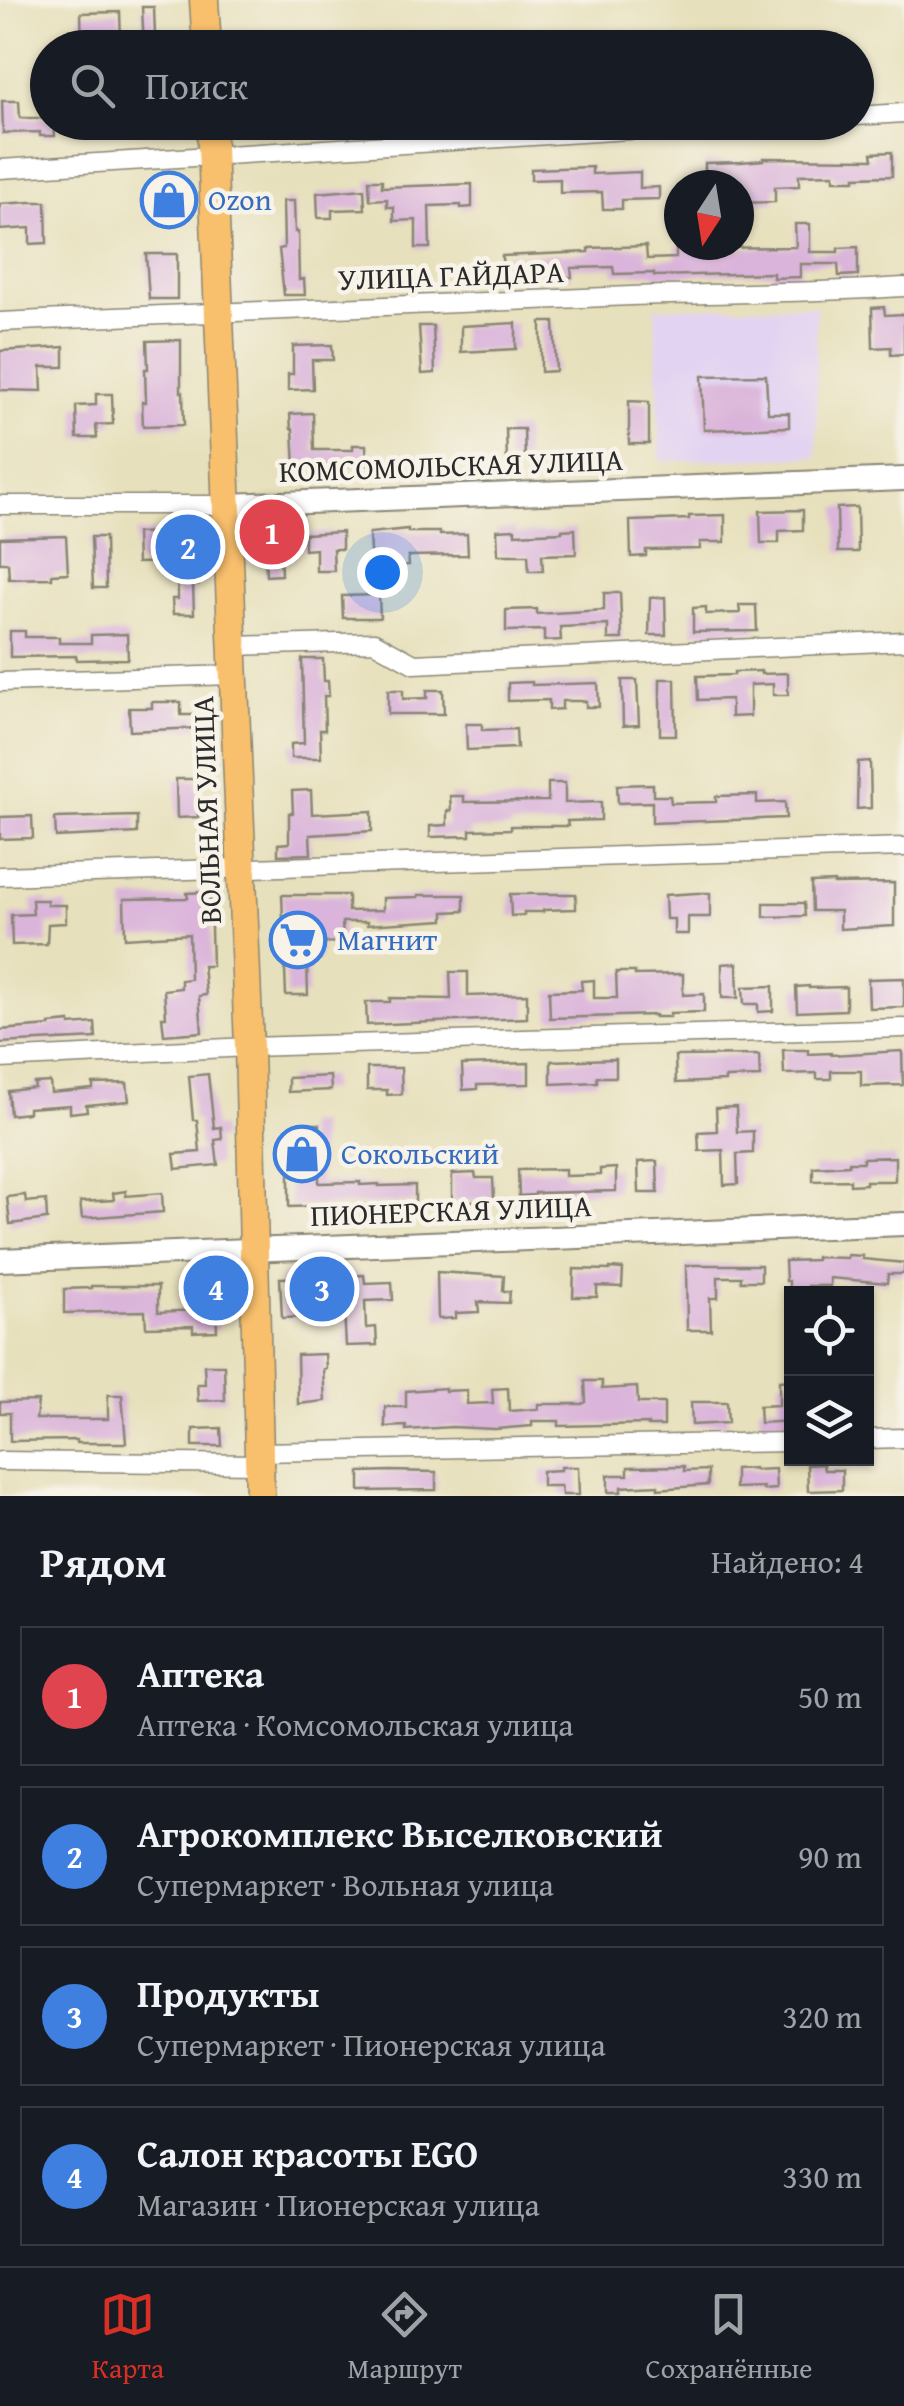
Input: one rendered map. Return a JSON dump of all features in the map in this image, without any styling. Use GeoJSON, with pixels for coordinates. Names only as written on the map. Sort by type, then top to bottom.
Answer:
{"type":"FeatureCollection","features":[{"type":"Feature","properties":{"kind":"main road"},"geometry":{"type":"LineString","coordinates":[[204,0],[206,30]]}},
{"type":"Feature","properties":{"kind":"main road","name":"ВОЛЬНАЯ УЛИЦА"},"geometry":{"type":"LineString","coordinates":[[212,140],[249,1047],[260,1496]]}},
{"type":"Feature","properties":{"kind":"street"},"geometry":{"type":"LineString","coordinates":[[874,115],[904,113]]}},
{"type":"Feature","properties":{"kind":"street"},"geometry":{"type":"LineString","coordinates":[[0,169],[469,140]]}},
{"type":"Feature","properties":{"kind":"street","name":"УЛИЦА ГАЙДАРА"},"geometry":{"type":"LineString","coordinates":[[0,322],[904,287]]}},
{"type":"Feature","properties":{"kind":"street","name":"КОМСОМОЛЬСКАЯ УЛИЦА"},"geometry":{"type":"LineString","coordinates":[[0,505],[227,505],[904,480]]}},
{"type":"Feature","properties":{"kind":"street"},"geometry":{"type":"LineString","coordinates":[[233,646],[374,642],[414,664],[904,641]]}},
{"type":"Feature","properties":{"kind":"street"},"geometry":{"type":"LineString","coordinates":[[0,682],[234,675]]}},
{"type":"Feature","properties":{"kind":"street"},"geometry":{"type":"LineString","coordinates":[[0,876],[904,847]]}},
{"type":"Feature","properties":{"kind":"street"},"geometry":{"type":"LineString","coordinates":[[0,1059],[249,1047],[904,1028]]}},
{"type":"Feature","properties":{"kind":"street","name":"ПИОНЕРСКАЯ УЛИЦА"},"geometry":{"type":"LineString","coordinates":[[0,1260],[904,1224]]}},
{"type":"Feature","properties":{"kind":"street"},"geometry":{"type":"LineString","coordinates":[[874,1440],[904,1438]]}},
{"type":"Feature","properties":{"kind":"street"},"geometry":{"type":"LineString","coordinates":[[0,1461],[259,1458],[784,1442]]}},
{"type":"Feature","properties":{"kind":"shaded area"},"geometry":{"type":"Polygon","coordinates":[[[816,306],[817,457],[660,461],[655,308],[816,306]]]}},
{"type":"Feature","properties":{"kind":"building"},"geometry":{"type":"Polygon","coordinates":[[[142,7],[154,7],[155,30],[143,30],[142,7]]]}},
{"type":"Feature","properties":{"kind":"building"},"geometry":{"type":"Polygon","coordinates":[[[120,12],[121,30],[82,30],[81,13],[120,12]]]}},
{"type":"Feature","properties":{"kind":"building"},"geometry":{"type":"Polygon","coordinates":[[[2,101],[19,101],[20,118],[30,118],[30,132],[3,133],[2,101]]]}},
{"type":"Feature","properties":{"kind":"building"},"geometry":{"type":"Polygon","coordinates":[[[892,152],[892,176],[834,180],[834,174],[799,175],[799,186],[775,187],[775,202],[754,203],[754,170],[705,170],[705,163],[763,158],[873,159],[872,153],[892,152]]]}},
{"type":"Feature","properties":{"kind":"building"},"geometry":{"type":"Polygon","coordinates":[[[592,167],[592,174],[640,172],[640,188],[659,187],[659,199],[622,200],[622,209],[603,209],[602,192],[560,193],[560,179],[531,180],[531,169],[592,167]]]}},
{"type":"Feature","properties":{"kind":"building"},"geometry":{"type":"Polygon","coordinates":[[[369,180],[382,180],[382,187],[472,184],[472,207],[429,206],[430,248],[416,248],[416,220],[394,221],[394,207],[387,207],[387,199],[370,200],[369,180]]]}},
{"type":"Feature","properties":{"kind":"building"},"geometry":{"type":"Polygon","coordinates":[[[364,189],[365,209],[332,210],[332,218],[318,218],[317,193],[364,189]]]}},
{"type":"Feature","properties":{"kind":"building"},"geometry":{"type":"Polygon","coordinates":[[[283,201],[294,201],[299,280],[304,279],[305,295],[284,295],[279,249],[284,248],[283,201]]]}},
{"type":"Feature","properties":{"kind":"building"},"geometry":{"type":"Polygon","coordinates":[[[46,202],[47,243],[30,244],[30,228],[0,230],[0,204],[46,202]]]}},
{"type":"Feature","properties":{"kind":"building"},"geometry":{"type":"Polygon","coordinates":[[[795,224],[810,224],[810,252],[858,247],[858,275],[839,276],[838,264],[800,264],[800,277],[773,278],[773,273],[614,274],[613,267],[571,268],[572,277],[503,279],[502,256],[646,246],[647,259],[754,260],[754,247],[796,247],[795,224]]]}},
{"type":"Feature","properties":{"kind":"building"},"geometry":{"type":"Polygon","coordinates":[[[146,254],[177,254],[177,299],[149,299],[146,254]]]}},
{"type":"Feature","properties":{"kind":"building"},"geometry":{"type":"Polygon","coordinates":[[[884,307],[885,315],[904,314],[904,354],[891,355],[891,347],[873,348],[872,308],[884,307]]]}},
{"type":"Feature","properties":{"kind":"building"},"geometry":{"type":"Polygon","coordinates":[[[541,322],[554,322],[556,371],[541,372],[541,322]]]}},
{"type":"Feature","properties":{"kind":"building"},"geometry":{"type":"Polygon","coordinates":[[[516,323],[516,349],[461,352],[461,326],[516,323]]]}},
{"type":"Feature","properties":{"kind":"building"},"geometry":{"type":"Polygon","coordinates":[[[419,326],[433,326],[435,373],[422,374],[419,326]]]}},
{"type":"Feature","properties":{"kind":"building"},"geometry":{"type":"Polygon","coordinates":[[[181,340],[184,425],[143,426],[147,341],[181,340]]]}},
{"type":"Feature","properties":{"kind":"building"},"geometry":{"type":"Polygon","coordinates":[[[332,345],[333,360],[312,360],[313,389],[288,390],[288,374],[293,374],[293,346],[332,345]]]}},
{"type":"Feature","properties":{"kind":"building"},"geometry":{"type":"Polygon","coordinates":[[[64,347],[64,367],[41,367],[42,391],[0,390],[0,351],[64,347]]]}},
{"type":"Feature","properties":{"kind":"building"},"geometry":{"type":"Polygon","coordinates":[[[766,375],[768,413],[789,413],[789,427],[704,430],[702,376],[766,375]]]}},
{"type":"Feature","properties":{"kind":"building"},"geometry":{"type":"Polygon","coordinates":[[[96,394],[112,394],[113,424],[96,425],[97,438],[77,438],[76,406],[96,405],[96,394]]]}},
{"type":"Feature","properties":{"kind":"building"},"geometry":{"type":"Polygon","coordinates":[[[629,401],[649,402],[649,444],[629,444],[629,401]]]}},
{"type":"Feature","properties":{"kind":"building"},"geometry":{"type":"Polygon","coordinates":[[[313,413],[314,450],[353,450],[353,445],[366,445],[367,465],[295,467],[290,414],[313,413]]]}},
{"type":"Feature","properties":{"kind":"building"},"geometry":{"type":"Polygon","coordinates":[[[506,429],[524,429],[525,460],[507,461],[506,429]]]}},
{"type":"Feature","properties":{"kind":"building"},"geometry":{"type":"Polygon","coordinates":[[[857,507],[858,552],[838,552],[837,508],[857,507]]]}},
{"type":"Feature","properties":{"kind":"building"},"geometry":{"type":"Polygon","coordinates":[[[803,510],[803,530],[779,531],[779,543],[761,543],[760,511],[803,510]]]}},
{"type":"Feature","properties":{"kind":"building"},"geometry":{"type":"Polygon","coordinates":[[[725,515],[725,542],[700,542],[700,549],[646,550],[646,556],[631,557],[630,521],[725,515]]]}},
{"type":"Feature","properties":{"kind":"building"},"geometry":{"type":"Polygon","coordinates":[[[279,525],[281,575],[266,576],[264,526],[279,525]]]}},
{"type":"Feature","properties":{"kind":"building"},"geometry":{"type":"Polygon","coordinates":[[[408,529],[440,535],[467,534],[468,555],[408,556],[409,565],[385,566],[386,587],[372,588],[369,533],[408,529]]]}},
{"type":"Feature","properties":{"kind":"building"},"geometry":{"type":"Polygon","coordinates":[[[515,529],[515,534],[575,529],[576,554],[542,555],[543,571],[529,571],[528,555],[498,555],[497,530],[515,529]]]}},
{"type":"Feature","properties":{"kind":"building"},"geometry":{"type":"Polygon","coordinates":[[[198,531],[199,585],[193,585],[194,614],[173,614],[172,599],[178,599],[177,562],[137,563],[136,533],[198,531]]]}},
{"type":"Feature","properties":{"kind":"building"},"geometry":{"type":"Polygon","coordinates":[[[342,532],[342,549],[333,549],[334,571],[316,571],[316,549],[304,550],[304,534],[342,532]]]}},
{"type":"Feature","properties":{"kind":"building"},"geometry":{"type":"Polygon","coordinates":[[[66,536],[68,573],[52,574],[52,578],[9,579],[8,563],[0,563],[0,538],[66,536]]]}},
{"type":"Feature","properties":{"kind":"building"},"geometry":{"type":"Polygon","coordinates":[[[91,537],[105,537],[106,588],[93,588],[91,537]]]}},
{"type":"Feature","properties":{"kind":"building"},"geometry":{"type":"Polygon","coordinates":[[[604,593],[620,593],[622,639],[608,639],[608,625],[560,627],[561,640],[544,641],[544,630],[506,631],[506,610],[537,609],[537,614],[604,610],[604,593]]]}},
{"type":"Feature","properties":{"kind":"building"},"geometry":{"type":"Polygon","coordinates":[[[379,595],[380,618],[343,618],[342,596],[379,595]]]}},
{"type":"Feature","properties":{"kind":"building"},"geometry":{"type":"Polygon","coordinates":[[[665,597],[666,635],[649,635],[650,598],[665,597]]]}},
{"type":"Feature","properties":{"kind":"building"},"geometry":{"type":"Polygon","coordinates":[[[739,605],[756,605],[757,631],[693,632],[693,608],[706,607],[706,614],[740,613],[739,605]]]}},
{"type":"Feature","properties":{"kind":"building"},"geometry":{"type":"Polygon","coordinates":[[[10,631],[25,631],[25,637],[59,637],[59,643],[91,643],[91,635],[127,634],[128,659],[10,657],[10,631]]]}},
{"type":"Feature","properties":{"kind":"building"},"geometry":{"type":"Polygon","coordinates":[[[302,659],[323,659],[324,681],[328,681],[329,696],[324,696],[325,730],[320,730],[321,758],[291,758],[291,744],[304,743],[302,659]]]}},
{"type":"Feature","properties":{"kind":"building"},"geometry":{"type":"Polygon","coordinates":[[[788,673],[788,695],[773,695],[773,684],[750,685],[750,716],[731,717],[731,699],[698,700],[697,676],[788,673]]]}},
{"type":"Feature","properties":{"kind":"building"},"geometry":{"type":"Polygon","coordinates":[[[660,679],[675,679],[676,735],[660,735],[660,679]]]}},
{"type":"Feature","properties":{"kind":"building"},"geometry":{"type":"Polygon","coordinates":[[[622,680],[637,680],[639,725],[623,726],[622,680]]]}},
{"type":"Feature","properties":{"kind":"building"},"geometry":{"type":"Polygon","coordinates":[[[508,683],[598,683],[599,707],[586,707],[586,701],[562,701],[562,709],[549,710],[549,700],[508,701],[508,683]]]}},
{"type":"Feature","properties":{"kind":"building"},"geometry":{"type":"Polygon","coordinates":[[[388,690],[403,690],[403,699],[427,698],[427,690],[443,690],[444,714],[388,714],[388,690]]]}},
{"type":"Feature","properties":{"kind":"building"},"geometry":{"type":"Polygon","coordinates":[[[152,702],[181,702],[181,715],[198,715],[198,728],[130,731],[129,708],[152,708],[152,702]]]}},
{"type":"Feature","properties":{"kind":"building"},"geometry":{"type":"Polygon","coordinates":[[[466,724],[482,724],[482,730],[516,729],[517,748],[467,750],[466,724]]]}},
{"type":"Feature","properties":{"kind":"building"},"geometry":{"type":"Polygon","coordinates":[[[870,761],[871,808],[857,809],[858,762],[870,761]]]}},
{"type":"Feature","properties":{"kind":"building"},"geometry":{"type":"Polygon","coordinates":[[[176,779],[197,779],[198,817],[177,818],[176,779]]]}},
{"type":"Feature","properties":{"kind":"building"},"geometry":{"type":"Polygon","coordinates":[[[548,783],[565,783],[565,803],[601,802],[601,820],[567,821],[568,826],[470,830],[470,836],[430,837],[430,826],[447,825],[450,796],[464,796],[464,802],[548,801],[548,783]]]}},
{"type":"Feature","properties":{"kind":"building"},"geometry":{"type":"Polygon","coordinates":[[[653,784],[653,796],[670,796],[671,803],[716,802],[716,796],[757,795],[757,803],[785,802],[786,818],[652,823],[652,802],[618,803],[617,785],[653,784]]]}},
{"type":"Feature","properties":{"kind":"building"},"geometry":{"type":"Polygon","coordinates":[[[311,790],[312,814],[372,811],[372,831],[310,835],[311,854],[278,855],[278,844],[289,843],[292,791],[311,790]]]}},
{"type":"Feature","properties":{"kind":"building"},"geometry":{"type":"Polygon","coordinates":[[[32,816],[33,838],[0,839],[0,817],[32,816]]]}},
{"type":"Feature","properties":{"kind":"building"},"geometry":{"type":"Polygon","coordinates":[[[137,816],[137,833],[56,837],[55,818],[137,816]]]}},
{"type":"Feature","properties":{"kind":"building"},"geometry":{"type":"Polygon","coordinates":[[[811,883],[894,883],[894,926],[840,929],[840,911],[812,911],[811,883]]]}},
{"type":"Feature","properties":{"kind":"building"},"geometry":{"type":"Polygon","coordinates":[[[210,892],[212,966],[203,966],[206,995],[199,996],[202,1032],[164,1035],[164,990],[181,988],[181,980],[190,979],[189,934],[125,938],[124,899],[188,898],[187,893],[210,892]]]}},
{"type":"Feature","properties":{"kind":"building"},"geometry":{"type":"Polygon","coordinates":[[[710,893],[710,917],[688,917],[688,934],[674,934],[674,919],[666,919],[665,895],[710,893]]]}},
{"type":"Feature","properties":{"kind":"building"},"geometry":{"type":"Polygon","coordinates":[[[510,894],[576,894],[576,909],[511,916],[510,894]]]}},
{"type":"Feature","properties":{"kind":"building"},"geometry":{"type":"Polygon","coordinates":[[[282,895],[348,895],[348,911],[383,910],[383,898],[464,895],[464,911],[444,912],[444,920],[367,925],[342,922],[343,942],[320,943],[320,959],[307,959],[308,995],[286,995],[282,895]]]}},
{"type":"Feature","properties":{"kind":"building"},"geometry":{"type":"Polygon","coordinates":[[[32,900],[66,905],[66,923],[48,924],[47,944],[12,945],[11,915],[33,914],[32,900]]]}},
{"type":"Feature","properties":{"kind":"building"},"geometry":{"type":"Polygon","coordinates":[[[764,903],[804,903],[805,916],[764,917],[764,903]]]}},
{"type":"Feature","properties":{"kind":"building"},"geometry":{"type":"Polygon","coordinates":[[[737,963],[738,998],[722,998],[722,964],[737,963]]]}},
{"type":"Feature","properties":{"kind":"building"},"geometry":{"type":"Polygon","coordinates":[[[450,972],[468,972],[468,996],[527,994],[527,1018],[367,1025],[366,1002],[390,1002],[390,998],[451,999],[450,972]]]}},
{"type":"Feature","properties":{"kind":"building"},"geometry":{"type":"Polygon","coordinates":[[[616,972],[683,974],[683,995],[704,994],[704,1012],[670,1013],[670,1017],[550,1018],[549,991],[582,990],[581,981],[594,980],[594,998],[617,998],[616,972]]]}},
{"type":"Feature","properties":{"kind":"building"},"geometry":{"type":"Polygon","coordinates":[[[904,978],[904,1007],[869,1008],[868,979],[904,978]]]}},
{"type":"Feature","properties":{"kind":"building"},"geometry":{"type":"Polygon","coordinates":[[[773,986],[773,1011],[758,1012],[758,1004],[744,1004],[743,987],[773,986]]]}},
{"type":"Feature","properties":{"kind":"building"},"geometry":{"type":"Polygon","coordinates":[[[796,987],[846,987],[846,1010],[797,1012],[796,987]]]}},
{"type":"Feature","properties":{"kind":"building"},"geometry":{"type":"Polygon","coordinates":[[[95,1023],[96,1038],[0,1043],[0,1030],[95,1023]]]}},
{"type":"Feature","properties":{"kind":"building"},"geometry":{"type":"Polygon","coordinates":[[[783,1050],[831,1055],[902,1051],[903,1085],[861,1086],[861,1071],[831,1071],[831,1079],[817,1079],[817,1073],[784,1074],[783,1050]]]}},
{"type":"Feature","properties":{"kind":"building"},"geometry":{"type":"Polygon","coordinates":[[[759,1055],[760,1077],[676,1083],[675,1056],[759,1055]]]}},
{"type":"Feature","properties":{"kind":"building"},"geometry":{"type":"Polygon","coordinates":[[[616,1059],[616,1077],[551,1084],[551,1061],[616,1059]]]}},
{"type":"Feature","properties":{"kind":"building"},"geometry":{"type":"Polygon","coordinates":[[[529,1063],[529,1084],[477,1085],[477,1089],[463,1090],[462,1065],[529,1063]]]}},
{"type":"Feature","properties":{"kind":"building"},"geometry":{"type":"Polygon","coordinates":[[[367,1068],[401,1068],[402,1094],[367,1090],[367,1068]]]}},
{"type":"Feature","properties":{"kind":"building"},"geometry":{"type":"Polygon","coordinates":[[[208,1074],[214,1128],[221,1127],[222,1139],[215,1140],[218,1165],[176,1169],[174,1154],[200,1152],[189,1076],[208,1074]]]}},
{"type":"Feature","properties":{"kind":"building"},"geometry":{"type":"Polygon","coordinates":[[[330,1076],[331,1090],[288,1092],[288,1078],[330,1076]]]}},
{"type":"Feature","properties":{"kind":"building"},"geometry":{"type":"Polygon","coordinates":[[[50,1082],[51,1093],[93,1089],[93,1084],[127,1083],[129,1101],[86,1105],[87,1111],[70,1113],[70,1105],[28,1108],[28,1113],[10,1115],[8,1091],[50,1082]]]}},
{"type":"Feature","properties":{"kind":"building"},"geometry":{"type":"Polygon","coordinates":[[[736,1107],[737,1132],[753,1131],[753,1153],[737,1154],[738,1184],[724,1185],[723,1150],[699,1151],[698,1132],[717,1131],[716,1108],[736,1107]]]}},
{"type":"Feature","properties":{"kind":"building"},"geometry":{"type":"Polygon","coordinates":[[[305,1124],[319,1124],[319,1183],[415,1185],[415,1203],[289,1207],[289,1145],[306,1145],[305,1124]]]}},
{"type":"Feature","properties":{"kind":"building"},"geometry":{"type":"Polygon","coordinates":[[[895,1157],[895,1181],[850,1185],[850,1180],[813,1181],[813,1167],[895,1157]]]}},
{"type":"Feature","properties":{"kind":"building"},"geometry":{"type":"Polygon","coordinates":[[[657,1161],[658,1193],[639,1193],[638,1162],[657,1161]]]}},
{"type":"Feature","properties":{"kind":"building"},"geometry":{"type":"Polygon","coordinates":[[[616,1168],[616,1191],[519,1196],[518,1170],[565,1169],[565,1176],[600,1175],[600,1169],[616,1168]]]}},
{"type":"Feature","properties":{"kind":"building"},"geometry":{"type":"Polygon","coordinates":[[[475,1173],[476,1178],[493,1178],[494,1200],[452,1202],[452,1174],[475,1173]]]}},
{"type":"Feature","properties":{"kind":"building"},"geometry":{"type":"Polygon","coordinates":[[[126,1191],[126,1196],[162,1193],[163,1212],[82,1218],[80,1202],[114,1200],[113,1193],[126,1191]]]}},
{"type":"Feature","properties":{"kind":"building"},"geometry":{"type":"Polygon","coordinates":[[[25,1195],[26,1202],[46,1200],[47,1219],[10,1224],[7,1197],[25,1195]]]}},
{"type":"Feature","properties":{"kind":"building"},"geometry":{"type":"Polygon","coordinates":[[[863,1256],[862,1259],[904,1263],[904,1274],[888,1274],[887,1283],[830,1278],[830,1286],[789,1286],[786,1281],[785,1261],[863,1256]]]}},
{"type":"Feature","properties":{"kind":"building"},"geometry":{"type":"Polygon","coordinates":[[[686,1265],[761,1265],[761,1281],[718,1277],[718,1298],[710,1298],[711,1330],[687,1330],[686,1265]]]}},
{"type":"Feature","properties":{"kind":"building"},"geometry":{"type":"Polygon","coordinates":[[[574,1269],[623,1269],[622,1287],[597,1286],[597,1297],[573,1297],[574,1269]]]}},
{"type":"Feature","properties":{"kind":"building"},"geometry":{"type":"Polygon","coordinates":[[[437,1272],[504,1276],[503,1291],[510,1291],[509,1303],[478,1302],[479,1312],[438,1319],[437,1272]]]}},
{"type":"Feature","properties":{"kind":"building"},"geometry":{"type":"Polygon","coordinates":[[[364,1275],[365,1283],[392,1282],[393,1300],[365,1301],[366,1328],[376,1327],[377,1345],[346,1346],[344,1309],[309,1310],[309,1317],[282,1318],[280,1278],[364,1275]]]}},
{"type":"Feature","properties":{"kind":"building"},"geometry":{"type":"Polygon","coordinates":[[[158,1286],[158,1312],[216,1309],[217,1331],[193,1332],[193,1326],[146,1327],[145,1311],[64,1313],[64,1289],[158,1286]]]}},
{"type":"Feature","properties":{"kind":"building"},"geometry":{"type":"Polygon","coordinates":[[[325,1354],[325,1401],[298,1404],[297,1355],[325,1354]]]}},
{"type":"Feature","properties":{"kind":"building"},"geometry":{"type":"Polygon","coordinates":[[[204,1365],[224,1365],[225,1400],[198,1401],[197,1384],[205,1384],[204,1365]]]}},
{"type":"Feature","properties":{"kind":"building"},"geometry":{"type":"Polygon","coordinates":[[[585,1381],[602,1381],[602,1389],[637,1387],[638,1403],[664,1403],[664,1426],[559,1426],[559,1421],[532,1421],[532,1426],[495,1429],[385,1427],[385,1407],[406,1407],[406,1391],[467,1390],[467,1404],[493,1403],[492,1389],[508,1388],[509,1411],[538,1409],[538,1404],[582,1404],[586,1402],[585,1381]]]}},
{"type":"Feature","properties":{"kind":"building"},"geometry":{"type":"Polygon","coordinates":[[[779,1381],[784,1381],[784,1422],[760,1423],[759,1406],[779,1405],[779,1381]]]}},
{"type":"Feature","properties":{"kind":"building"},"geometry":{"type":"Polygon","coordinates":[[[108,1395],[122,1395],[126,1443],[10,1441],[10,1413],[0,1413],[0,1402],[38,1401],[36,1419],[108,1419],[108,1395]]]}},
{"type":"Feature","properties":{"kind":"building"},"geometry":{"type":"Polygon","coordinates":[[[691,1402],[727,1402],[728,1423],[692,1425],[691,1402]]]}},
{"type":"Feature","properties":{"kind":"building"},"geometry":{"type":"Polygon","coordinates":[[[221,1428],[222,1446],[193,1446],[193,1429],[221,1428]]]}},
{"type":"Feature","properties":{"kind":"building"},"geometry":{"type":"Polygon","coordinates":[[[684,1466],[684,1471],[708,1470],[708,1485],[621,1487],[621,1492],[608,1492],[608,1475],[628,1475],[628,1467],[684,1466]]]}},
{"type":"Feature","properties":{"kind":"building"},"geometry":{"type":"Polygon","coordinates":[[[807,1466],[842,1470],[842,1490],[808,1491],[807,1466]]]}},
{"type":"Feature","properties":{"kind":"building"},"geometry":{"type":"Polygon","coordinates":[[[578,1467],[579,1495],[562,1495],[561,1486],[542,1486],[542,1471],[578,1467]]]}},
{"type":"Feature","properties":{"kind":"building"},"geometry":{"type":"Polygon","coordinates":[[[735,1469],[775,1469],[776,1489],[735,1488],[735,1469]]]}},
{"type":"Feature","properties":{"kind":"building"},"geometry":{"type":"Polygon","coordinates":[[[360,1472],[436,1472],[436,1490],[360,1491],[360,1472]]]}},
{"type":"Feature","properties":{"kind":"place","name":"Ozon"},"geometry":{"type":"Point","coordinates":[169,200]}},
{"type":"Feature","properties":{"kind":"place","name":"Аптека"},"geometry":{"type":"Point","coordinates":[272,532]}},
{"type":"Feature","properties":{"kind":"place","name":"Агрокомплекс Выселковский"},"geometry":{"type":"Point","coordinates":[188,547]}},
{"type":"Feature","properties":{"kind":"place","name":"Магнит"},"geometry":{"type":"Point","coordinates":[298,940]}},
{"type":"Feature","properties":{"kind":"place","name":"Сокольский"},"geometry":{"type":"Point","coordinates":[302,1154]}},
{"type":"Feature","properties":{"kind":"place","name":"Салон красоты EGO"},"geometry":{"type":"Point","coordinates":[216,1288]}},
{"type":"Feature","properties":{"kind":"place","name":"Продукты"},"geometry":{"type":"Point","coordinates":[322,1289]}}]}
